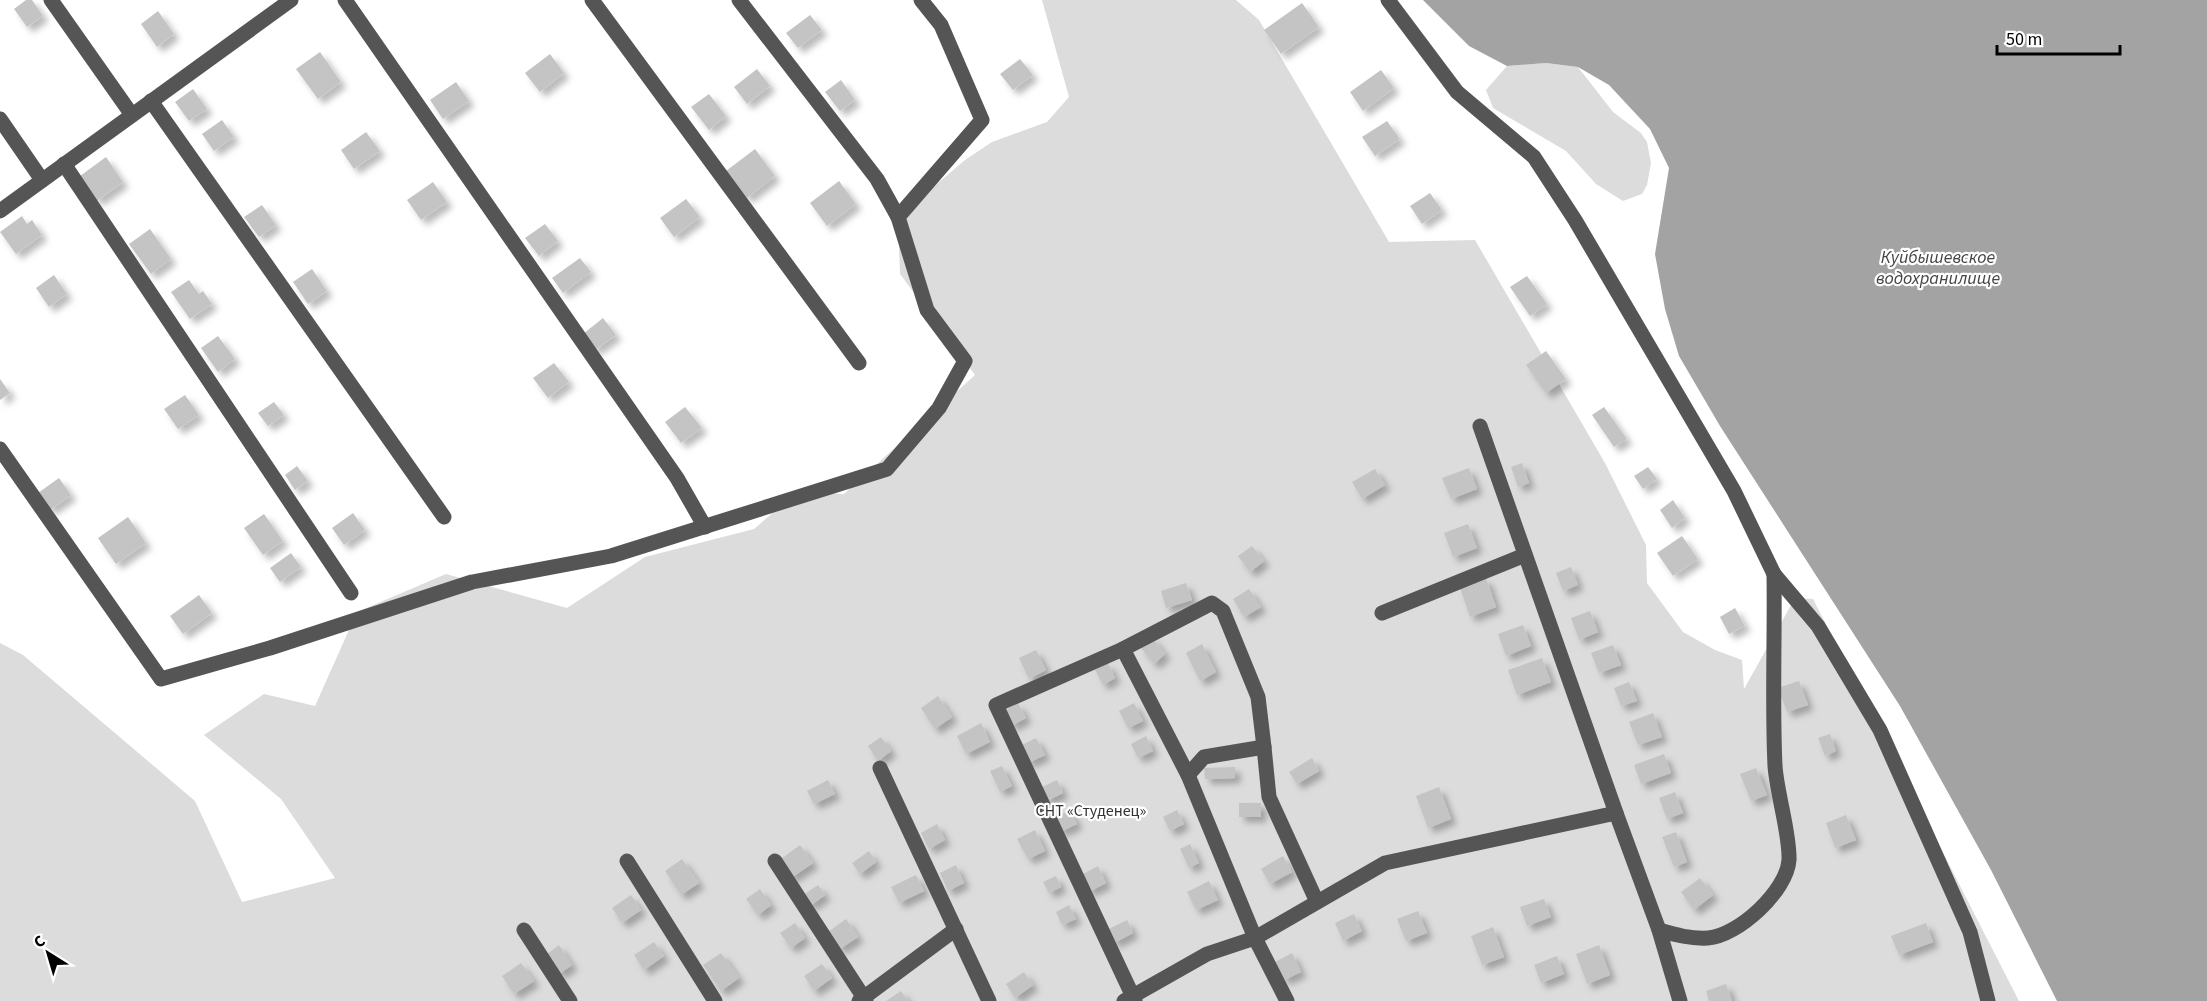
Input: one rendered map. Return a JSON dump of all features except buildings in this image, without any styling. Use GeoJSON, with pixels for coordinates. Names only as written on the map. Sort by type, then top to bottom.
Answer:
{"type":"FeatureCollection","features":[{"type":"Feature","properties":{"kind":"street"},"geometry":{"type":"LineString","coordinates":[[51,0],[132,115]]}},
{"type":"Feature","properties":{"kind":"street"},"geometry":{"type":"LineString","coordinates":[[0,211],[291,0]]}},
{"type":"Feature","properties":{"kind":"street"},"geometry":{"type":"LineString","coordinates":[[345,0],[677,478],[705,527]]}},
{"type":"Feature","properties":{"kind":"street"},"geometry":{"type":"LineString","coordinates":[[592,0],[858,363]]}},
{"type":"Feature","properties":{"kind":"street"},"geometry":{"type":"LineString","coordinates":[[0,449],[161,679],[270,648],[472,582],[611,556],[887,469],[939,408],[965,361],[927,310],[898,216],[877,179],[739,0]]}},
{"type":"Feature","properties":{"kind":"street"},"geometry":{"type":"LineString","coordinates":[[898,216],[982,120],[941,25],[921,0]]}},
{"type":"Feature","properties":{"kind":"street"},"geometry":{"type":"LineString","coordinates":[[1388,0],[1457,92],[1534,157],[1575,220],[1734,491],[1774,574],[1818,626],[1880,730],[1970,932],[1988,1001]]}},
{"type":"Feature","properties":{"kind":"street"},"geometry":{"type":"LineString","coordinates":[[151,101],[444,517]]}},
{"type":"Feature","properties":{"kind":"street"},"geometry":{"type":"LineString","coordinates":[[0,119],[42,180]]}},
{"type":"Feature","properties":{"kind":"street"},"geometry":{"type":"LineString","coordinates":[[63,164],[351,593]]}},
{"type":"Feature","properties":{"kind":"street"},"geometry":{"type":"LineString","coordinates":[[1480,426],[1659,930],[1676,1000]]}},
{"type":"Feature","properties":{"kind":"street"},"geometry":{"type":"LineString","coordinates":[[1382,613],[1525,555]]}},
{"type":"Feature","properties":{"kind":"street"},"geometry":{"type":"LineString","coordinates":[[1659,930],[1686,938],[1711,938],[1738,925],[1769,902],[1780,888],[1789,861],[1775,767],[1774,574]]}},
{"type":"Feature","properties":{"kind":"street"},"geometry":{"type":"LineString","coordinates":[[1317,902],[1269,797],[1258,697],[1223,611],[1212,603],[1123,649],[996,705],[1130,999],[1207,954],[1255,938],[1385,864],[1616,813]]}},
{"type":"Feature","properties":{"kind":"street"},"geometry":{"type":"LineString","coordinates":[[1123,649],[1188,775],[1255,938],[1287,1001]]}},
{"type":"Feature","properties":{"kind":"street"},"geometry":{"type":"LineString","coordinates":[[1188,775],[1204,757],[1264,747]]}},
{"type":"Feature","properties":{"kind":"street"},"geometry":{"type":"LineString","coordinates":[[880,768],[989,1001]]}},
{"type":"Feature","properties":{"kind":"street"},"geometry":{"type":"LineString","coordinates":[[627,861],[715,1001]]}},
{"type":"Feature","properties":{"kind":"street"},"geometry":{"type":"LineString","coordinates":[[775,861],[863,1000],[956,929]]}},
{"type":"Feature","properties":{"kind":"street"},"geometry":{"type":"LineString","coordinates":[[524,930],[570,1001]]}},
{"type":"Feature","properties":{"kind":"green space","name":"СНТ «Студенец»"},"geometry":{"type":"Polygon","coordinates":[[[1042,0],[1236,0],[1259,20],[1389,242],[1475,240],[1605,463],[1646,545],[1647,583],[1683,632],[1715,650],[1742,660],[1744,689],[1795,598],[1813,599],[2019,1001],[0,1001],[0,643],[23,655],[195,801],[242,902],[335,878],[281,799],[204,735],[264,694],[315,706],[357,612],[446,574],[567,608],[645,557],[754,529],[797,492],[844,494],[975,375],[900,274],[898,217],[965,160],[992,142],[1047,122],[1069,97],[1042,0]]]}},
{"type":"Feature","properties":{"kind":"green space"},"geometry":{"type":"Polygon","coordinates":[[[1546,63],[1578,67],[1613,112],[1641,133],[1647,142],[1651,163],[1647,185],[1642,194],[1623,201],[1596,184],[1566,151],[1493,108],[1486,90],[1507,66],[1546,63]]]}},
{"type":"Feature","properties":{"kind":"water","name":"Куйбышевское водохранилище"},"geometry":{"type":"Polygon","coordinates":[[[1423,0],[2207,0],[2207,1001],[2057,1001],[1991,870],[1900,706],[1720,426],[1679,356],[1665,309],[1655,254],[1669,168],[1650,129],[1609,85],[1578,67],[1546,63],[1507,66],[1469,46],[1423,0]]]}}]}
